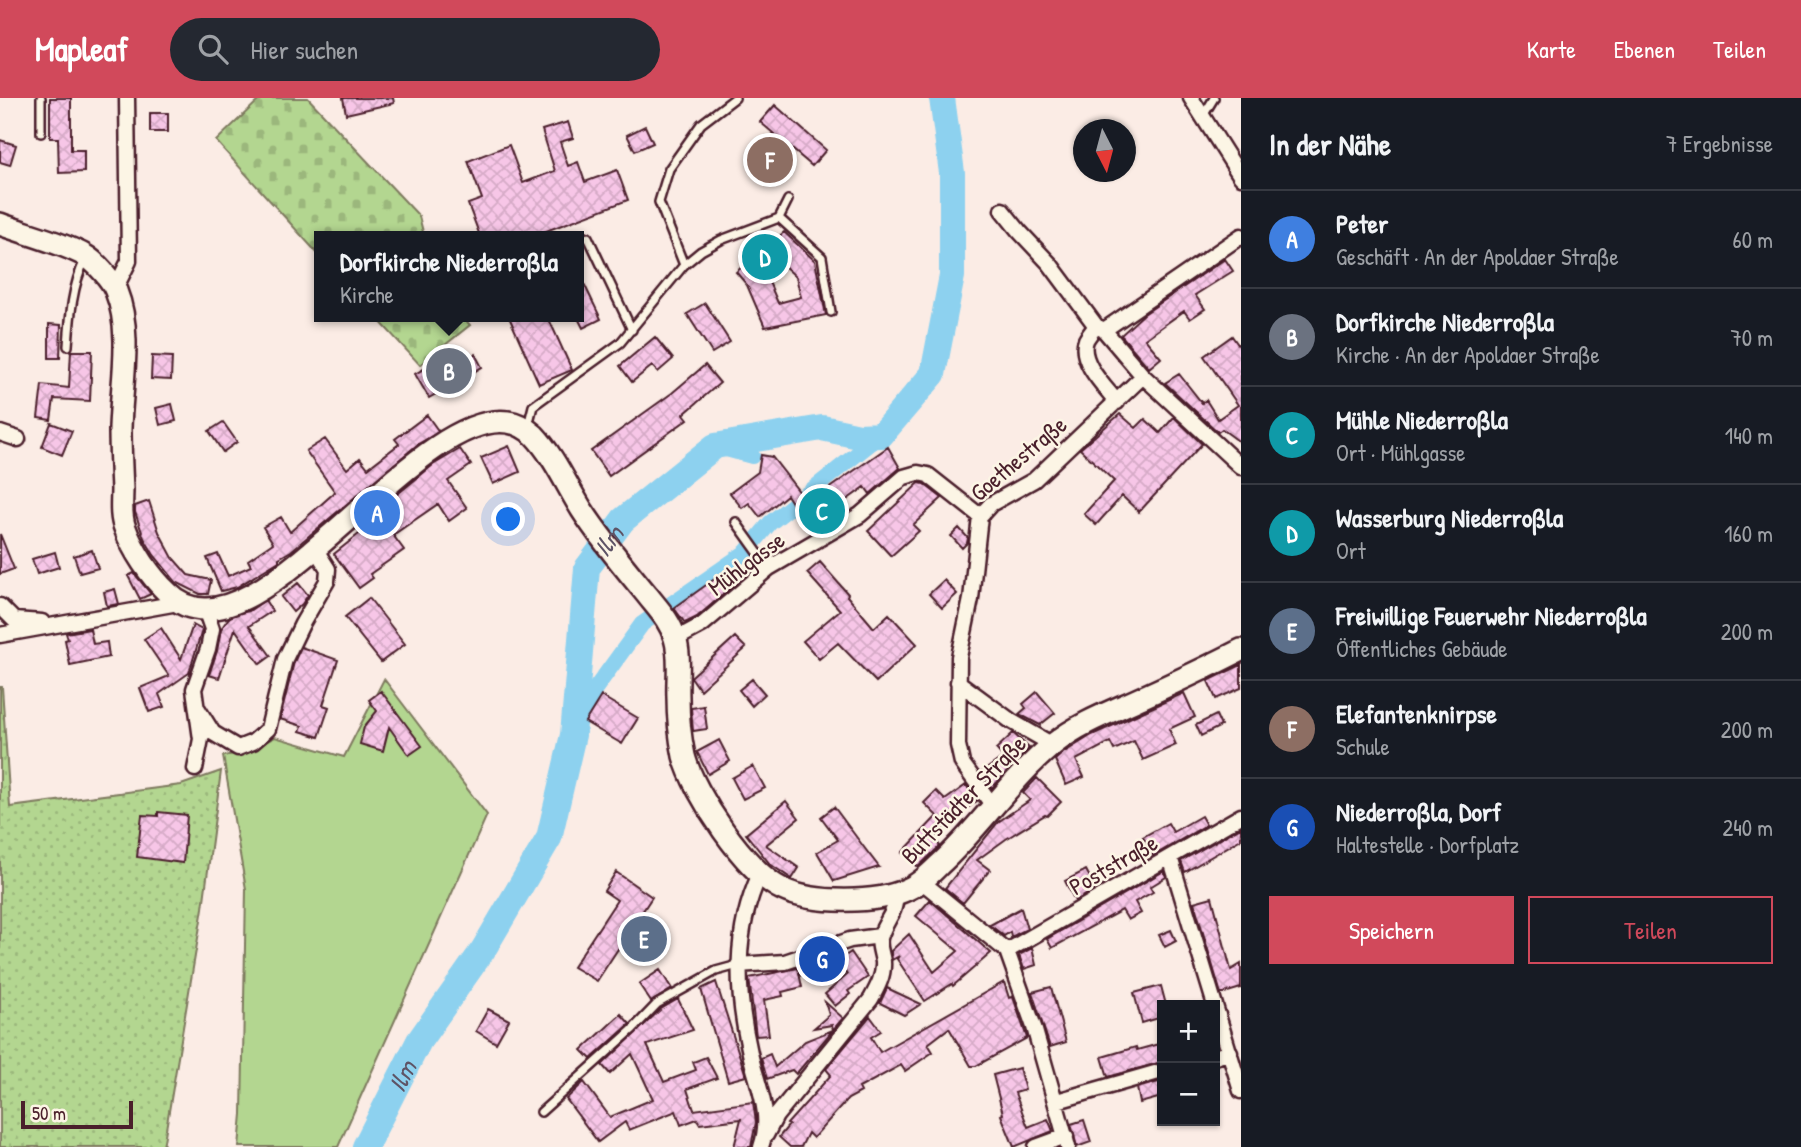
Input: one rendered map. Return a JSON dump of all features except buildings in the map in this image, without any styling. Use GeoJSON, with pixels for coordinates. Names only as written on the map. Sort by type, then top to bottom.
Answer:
{"type":"FeatureCollection","features":[{"type":"Feature","properties":{"kind":"main road"},"geometry":{"type":"LineString","coordinates":[[0,225],[87,256],[116,287],[122,314],[124,344],[120,428],[123,524],[153,578],[178,603],[206,612],[244,597],[282,575],[316,550],[378,493],[441,443],[463,432],[490,423],[507,422],[527,430]]}},
{"type":"Feature","properties":{"kind":"main road","name":"Buttstädter Straße"},"geometry":{"type":"LineString","coordinates":[[527,430],[537,438],[604,541],[668,620],[676,639],[678,655],[678,697],[685,760],[718,822],[760,874],[784,890],[802,896],[857,900],[896,894],[921,881],[959,847],[993,806],[1053,744],[1084,724],[1241,650]]}},
{"type":"Feature","properties":{"kind":"street"},"geometry":{"type":"LineString","coordinates":[[116,287],[129,261],[127,98]]}},
{"type":"Feature","properties":{"kind":"street"},"geometry":{"type":"LineString","coordinates":[[1191,98],[1241,177]]}},
{"type":"Feature","properties":{"kind":"street"},"geometry":{"type":"LineString","coordinates":[[1002,210],[1143,376],[1241,467]]}},
{"type":"Feature","properties":{"kind":"street"},"geometry":{"type":"LineString","coordinates":[[1116,402],[1088,363],[1086,341],[1100,328],[1241,236]]}},
{"type":"Feature","properties":{"kind":"street","name":"Goethestraße"},"geometry":{"type":"LineString","coordinates":[[993,806],[962,763],[958,745],[959,657],[971,599],[980,516],[990,504],[1034,480],[1143,376]]}},
{"type":"Feature","properties":{"kind":"street"},"geometry":{"type":"LineString","coordinates":[[0,433],[18,439]]}},
{"type":"Feature","properties":{"kind":"street","name":"Mühlgasse"},"geometry":{"type":"LineString","coordinates":[[676,639],[702,625],[769,568],[860,515],[904,477],[918,473],[928,475],[980,516]]}},
{"type":"Feature","properties":{"kind":"street"},"geometry":{"type":"LineString","coordinates":[[198,709],[213,733],[238,748],[253,742],[268,729],[285,659],[327,581],[328,569],[316,550]]}},
{"type":"Feature","properties":{"kind":"street"},"geometry":{"type":"LineString","coordinates":[[0,635],[178,603]]}},
{"type":"Feature","properties":{"kind":"street"},"geometry":{"type":"LineString","coordinates":[[0,606],[14,620],[61,623]]}},
{"type":"Feature","properties":{"kind":"street"},"geometry":{"type":"LineString","coordinates":[[195,769],[201,739],[194,689],[208,649],[212,628],[206,612]]}},
{"type":"Feature","properties":{"kind":"street"},"geometry":{"type":"LineString","coordinates":[[958,682],[1010,721],[1053,744]]}},
{"type":"Feature","properties":{"kind":"street","name":"Poststraße"},"geometry":{"type":"LineString","coordinates":[[1007,951],[1241,816]]}},
{"type":"Feature","properties":{"kind":"street"},"geometry":{"type":"LineString","coordinates":[[1170,857],[1241,1091]]}},
{"type":"Feature","properties":{"kind":"street"},"geometry":{"type":"LineString","coordinates":[[760,874],[748,903],[738,965],[750,1054],[766,1112],[763,1141]]}},
{"type":"Feature","properties":{"kind":"street"},"geometry":{"type":"LineString","coordinates":[[921,881],[1007,951],[1057,1101],[1067,1142],[1036,1147]]}},
{"type":"Feature","properties":{"kind":"street"},"geometry":{"type":"LineString","coordinates":[[763,1141],[776,1116],[871,999],[882,975],[880,936],[895,909],[896,894]]}},
{"type":"Feature","properties":{"kind":"street"},"geometry":{"type":"LineString","coordinates":[[738,965],[785,962],[850,940],[880,936]]}},
{"type":"Feature","properties":{"kind":"street"},"geometry":{"type":"LineString","coordinates":[[1220,1055],[1230,1052]]}},
{"type":"Feature","properties":{"kind":"street"},"geometry":{"type":"LineString","coordinates":[[1057,1101],[1157,1073]]}},
{"type":"Feature","properties":{"kind":"lane"},"geometry":{"type":"LineString","coordinates":[[41,98],[41,133]]}},
{"type":"Feature","properties":{"kind":"lane"},"geometry":{"type":"LineString","coordinates":[[684,265],[659,202],[669,169],[701,124],[735,98]]}},
{"type":"Feature","properties":{"kind":"lane"},"geometry":{"type":"LineString","coordinates":[[1203,116],[1214,98]]}},
{"type":"Feature","properties":{"kind":"lane"},"geometry":{"type":"LineString","coordinates":[[527,430],[533,406],[620,343],[684,265],[721,240],[779,218],[788,200]]}},
{"type":"Feature","properties":{"kind":"lane"},"geometry":{"type":"LineString","coordinates":[[779,218],[822,257],[831,312]]}},
{"type":"Feature","properties":{"kind":"lane"},"geometry":{"type":"LineString","coordinates":[[584,238],[588,237],[632,330]]}},
{"type":"Feature","properties":{"kind":"lane"},"geometry":{"type":"LineString","coordinates":[[68,346],[74,293],[87,256]]}},
{"type":"Feature","properties":{"kind":"lane"},"geometry":{"type":"LineString","coordinates":[[736,522],[769,568]]}},
{"type":"Feature","properties":{"kind":"lane"},"geometry":{"type":"LineString","coordinates":[[541,1112],[657,1004],[716,971],[738,965]]}},
{"type":"Feature","properties":{"kind":"green space"},"geometry":{"type":"Polygon","coordinates":[[[261,98],[308,98],[419,216],[423,231],[314,231],[314,249],[216,141],[261,98]]]}},
{"type":"Feature","properties":{"kind":"green space"},"geometry":{"type":"Polygon","coordinates":[[[381,322],[467,322],[470,325],[420,365],[381,322]]]}},
{"type":"Feature","properties":{"kind":"green space"},"geometry":{"type":"Polygon","coordinates":[[[384,679],[487,815],[338,1147],[239,1147],[242,1114],[246,889],[223,756],[246,752],[275,737],[344,757],[384,679]]]}},
{"type":"Feature","properties":{"kind":"green space"},"geometry":{"type":"Polygon","coordinates":[[[0,687],[10,807],[181,785],[221,771],[203,908],[163,1147],[0,1147],[0,687]]]}},
{"type":"Feature","properties":{"kind":"waterway","name":"Ilm"},"geometry":{"type":"LineString","coordinates":[[365,1147],[419,1041],[483,950],[549,838],[573,735],[587,568],[623,520],[715,446],[822,428],[859,436],[881,435],[933,374],[952,276],[952,173],[942,98]]}},
{"type":"Feature","properties":{"kind":"waterway"},"geometry":{"type":"LineString","coordinates":[[573,735],[595,689],[642,624],[746,552],[770,523],[881,435]]}},
{"type":"Feature","properties":{"kind":"waterway"},"geometry":{"type":"LineString","coordinates":[[715,446],[752,456]]}},
{"type":"Feature","properties":{"kind":"place","name":"Elefantenknirpse"},"geometry":{"type":"Point","coordinates":[770,160]}},
{"type":"Feature","properties":{"kind":"place","name":"Wasserburg Niederroßla"},"geometry":{"type":"Point","coordinates":[765,257]}},
{"type":"Feature","properties":{"kind":"place","name":"Dorfkirche Niederroßla"},"geometry":{"type":"Point","coordinates":[449,371]}},
{"type":"Feature","properties":{"kind":"place","name":"Mühle Niederroßla"},"geometry":{"type":"Point","coordinates":[822,511]}},
{"type":"Feature","properties":{"kind":"place","name":"Peter"},"geometry":{"type":"Point","coordinates":[377,513]}},
{"type":"Feature","properties":{"kind":"place","name":"Freiwillige Feuerwehr Niederroßla"},"geometry":{"type":"Point","coordinates":[644,939]}},
{"type":"Feature","properties":{"kind":"place","name":"Niederroßla, Dorf"},"geometry":{"type":"Point","coordinates":[822,959]}}]}
